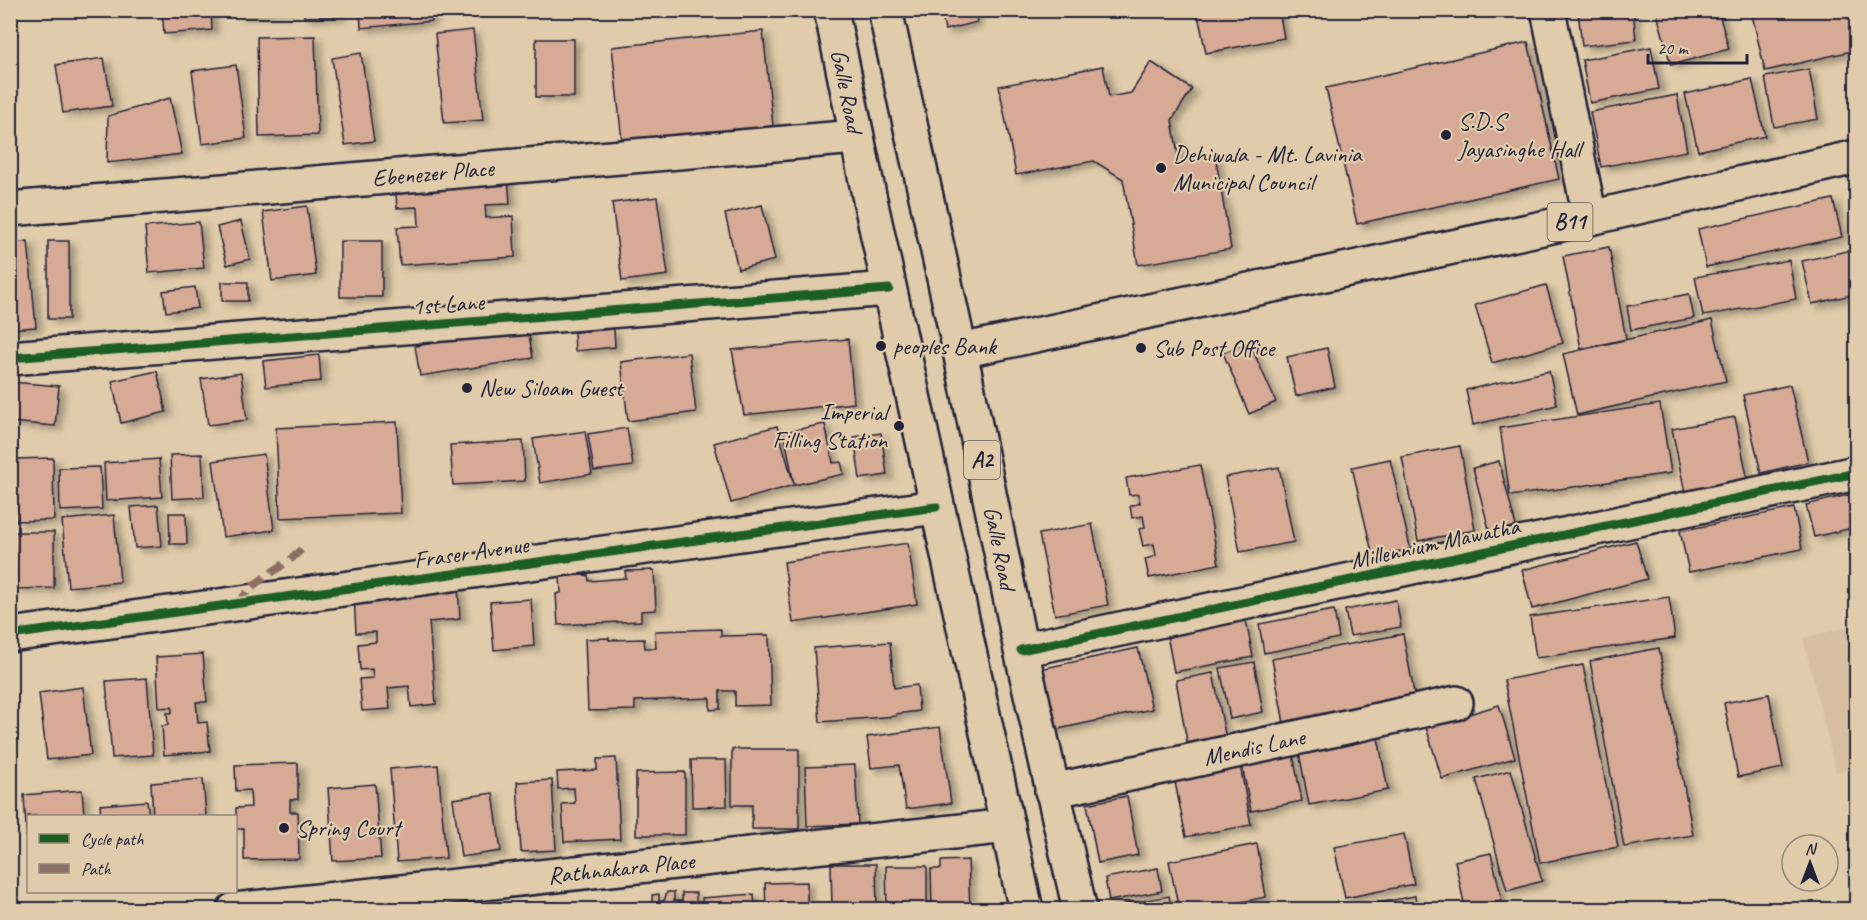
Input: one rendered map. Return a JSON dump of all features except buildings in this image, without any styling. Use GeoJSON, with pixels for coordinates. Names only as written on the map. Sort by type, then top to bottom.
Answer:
{"type":"FeatureCollection","features":[{"type":"Feature","properties":{"kind":"main road","name":"Galle Road"},"geometry":{"type":"LineString","coordinates":[[831,10],[936,507],[1026,909]]}},
{"type":"Feature","properties":{"kind":"main road","name":"Galle Road"},"geometry":{"type":"LineString","coordinates":[[885,10],[960,351],[1021,650],[1080,909]]}},
{"type":"Feature","properties":{"kind":"main road"},"geometry":{"type":"LineString","coordinates":[[1548,10],[1590,218]]}},
{"type":"Feature","properties":{"kind":"main road","name":"Ebenezer Place"},"geometry":{"type":"LineString","coordinates":[[10,209],[856,137]]}},
{"type":"Feature","properties":{"kind":"main road","name":"B11"},"geometry":{"type":"LineString","coordinates":[[960,351],[1590,218],[1857,157]]}},
{"type":"Feature","properties":{"kind":"main road","name":"1st Lane"},"geometry":{"type":"LineString","coordinates":[[10,358],[889,289]]}},
{"type":"Feature","properties":{"kind":"main road","name":"Millennium Mawatha"},"geometry":{"type":"LineString","coordinates":[[1021,650],[1857,473]]}},
{"type":"Feature","properties":{"kind":"main road","name":"Fraser Avenue"},"geometry":{"type":"LineString","coordinates":[[10,635],[936,507]]}},
{"type":"Feature","properties":{"kind":"main road","name":"Mendis Lane"},"geometry":{"type":"LineString","coordinates":[[1052,791],[1456,703]]}},
{"type":"Feature","properties":{"kind":"main road","name":"Rathnakara Place"},"geometry":{"type":"LineString","coordinates":[[234,909],[1008,826]]}},
{"type":"Feature","properties":{"kind":"shaded area"},"geometry":{"type":"Polygon","coordinates":[[[1856,625],[1856,767],[1836,772],[1803,638],[1856,625]]]}},
{"type":"Feature","properties":{"kind":"marked path"},"geometry":{"type":"LineString","coordinates":[[238,604],[251,587],[291,559],[305,546]]}},
{"type":"Feature","properties":{"kind":"cycle path"},"geometry":{"type":"LineString","coordinates":[[10,358],[889,289]]}},
{"type":"Feature","properties":{"kind":"cycle path"},"geometry":{"type":"LineString","coordinates":[[1021,650],[1856,473]]}},
{"type":"Feature","properties":{"kind":"cycle path"},"geometry":{"type":"LineString","coordinates":[[10,635],[936,507]]}},
{"type":"Feature","properties":{"kind":"place","name":"S.D.S Jayasinghe Hall"},"geometry":{"type":"Point","coordinates":[1446,135]}},
{"type":"Feature","properties":{"kind":"place","name":"Dehiwala - Mt. Lavinia Municipal Council"},"geometry":{"type":"Point","coordinates":[1161,168]}},
{"type":"Feature","properties":{"kind":"place","name":"peoples Bank"},"geometry":{"type":"Point","coordinates":[881,346]}},
{"type":"Feature","properties":{"kind":"place","name":"Sub Post Office"},"geometry":{"type":"Point","coordinates":[1141,348]}},
{"type":"Feature","properties":{"kind":"place","name":"New Siloam Guest"},"geometry":{"type":"Point","coordinates":[467,388]}},
{"type":"Feature","properties":{"kind":"place","name":"Imperial Filling Station"},"geometry":{"type":"Point","coordinates":[899,426]}},
{"type":"Feature","properties":{"kind":"place","name":"Spring Court"},"geometry":{"type":"Point","coordinates":[284,828]}}]}
